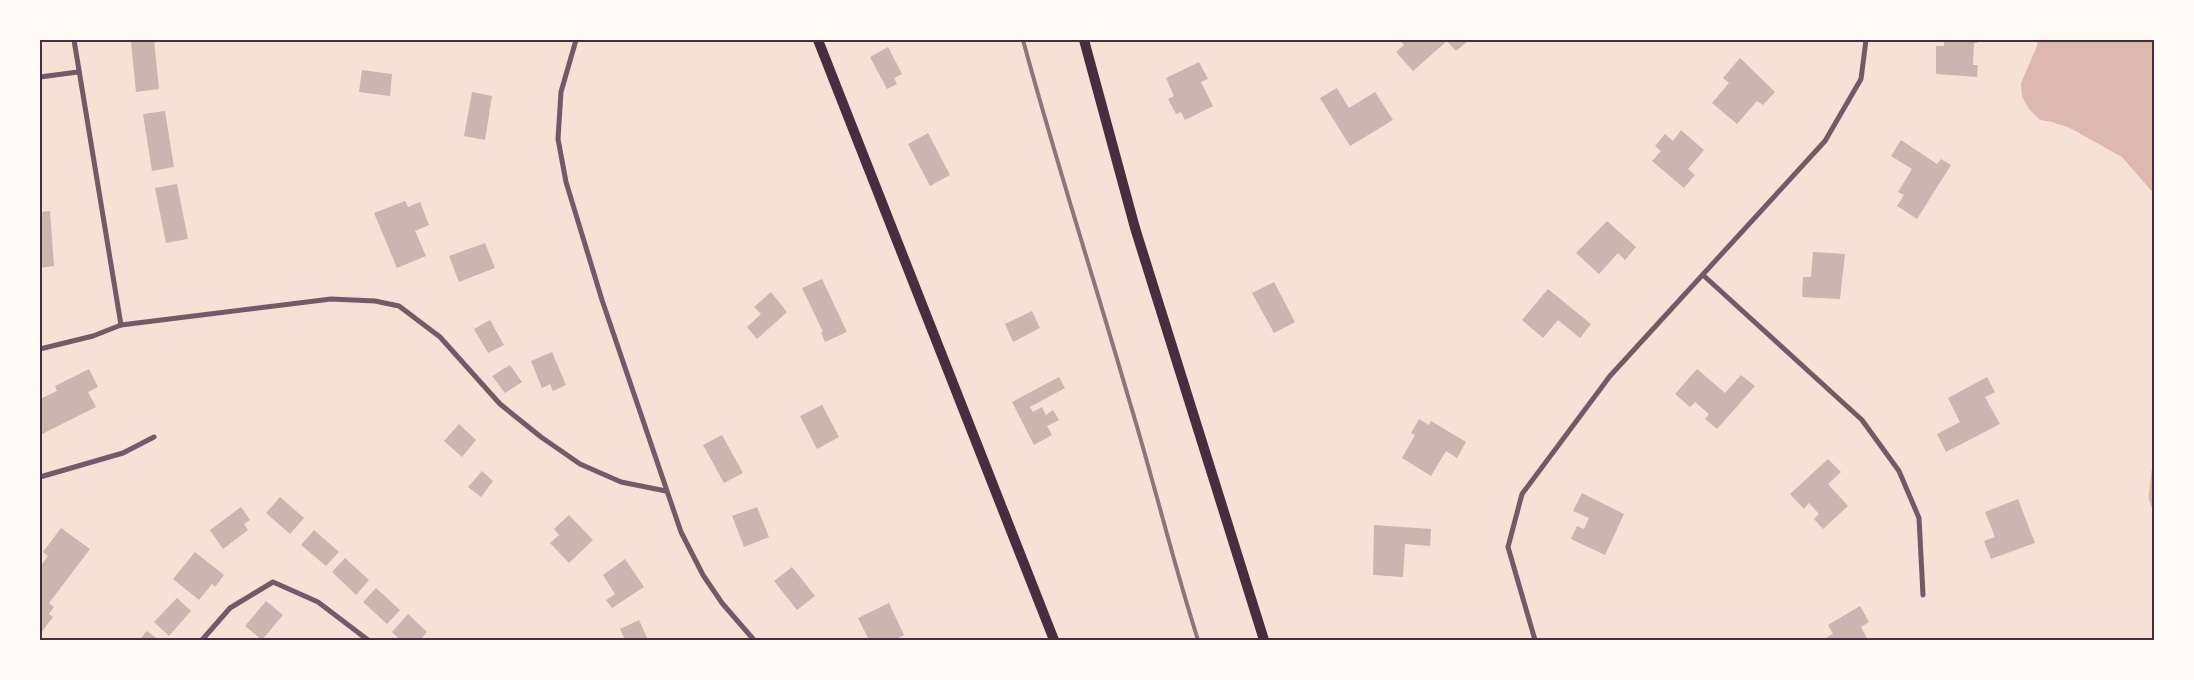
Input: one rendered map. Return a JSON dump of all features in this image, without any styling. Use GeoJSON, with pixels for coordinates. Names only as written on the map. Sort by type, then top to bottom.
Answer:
{"type":"FeatureCollection","features":[{"type":"Feature","properties":{"kind":"main road"},"geometry":{"type":"LineString","coordinates":[[818,40],[1054,640]]}},
{"type":"Feature","properties":{"kind":"main road"},"geometry":{"type":"LineString","coordinates":[[1084,40],[1135,228],[1264,640]]}},
{"type":"Feature","properties":{"kind":"street"},"geometry":{"type":"LineString","coordinates":[[74,40],[121,325]]}},
{"type":"Feature","properties":{"kind":"street"},"geometry":{"type":"LineString","coordinates":[[576,40],[561,92],[558,139],[560,159],[566,182],[602,300],[681,532],[703,575],[722,603],[754,640]]}},
{"type":"Feature","properties":{"kind":"street"},"geometry":{"type":"LineString","coordinates":[[1535,640],[1508,547],[1522,494],[1610,376],[1825,141],[1861,79],[1866,40]]}},
{"type":"Feature","properties":{"kind":"street"},"geometry":{"type":"LineString","coordinates":[[40,77],[78,72]]}},
{"type":"Feature","properties":{"kind":"street"},"geometry":{"type":"LineString","coordinates":[[1703,275],[1862,420],[1899,471],[1919,518],[1923,596]]}},
{"type":"Feature","properties":{"kind":"street"},"geometry":{"type":"LineString","coordinates":[[40,349],[93,336],[121,325],[331,299],[375,301],[399,306],[440,337],[500,404],[541,437],[580,464],[621,482],[666,491]]}},
{"type":"Feature","properties":{"kind":"street"},"geometry":{"type":"LineString","coordinates":[[40,477],[123,454],[154,437]]}},
{"type":"Feature","properties":{"kind":"street"},"geometry":{"type":"LineString","coordinates":[[202,640],[230,608],[273,582],[318,602],[368,640]]}},
{"type":"Feature","properties":{"kind":"shaded area"},"geometry":{"type":"Polygon","coordinates":[[[2038,40],[2154,40],[2154,194],[2122,157],[2070,128],[2040,120],[2029,109],[2022,97],[2021,83],[2038,40]]]}},
{"type":"Feature","properties":{"kind":"building"},"geometry":{"type":"Polygon","coordinates":[[[154,40],[159,89],[136,92],[131,42],[154,40]]]}},
{"type":"Feature","properties":{"kind":"building"},"geometry":{"type":"Polygon","coordinates":[[[1400,40],[1469,40],[1456,51],[1447,41],[1413,71],[1396,52],[1404,45],[1400,40]]]}},
{"type":"Feature","properties":{"kind":"building"},"geometry":{"type":"Polygon","coordinates":[[[1944,40],[1978,40],[1977,43],[1974,43],[1973,65],[1978,65],[1977,77],[1936,74],[1936,46],[1944,46],[1944,40]]]}},
{"type":"Feature","properties":{"kind":"building"},"geometry":{"type":"Polygon","coordinates":[[[888,47],[902,74],[894,78],[897,84],[887,89],[870,57],[888,47]]]}},
{"type":"Feature","properties":{"kind":"building"},"geometry":{"type":"Polygon","coordinates":[[[1740,58],[1775,92],[1763,105],[1757,101],[1737,124],[1712,103],[1729,83],[1723,78],[1740,58]]]}},
{"type":"Feature","properties":{"kind":"building"},"geometry":{"type":"Polygon","coordinates":[[[1199,62],[1208,79],[1201,82],[1213,106],[1185,120],[1181,112],[1176,114],[1168,99],[1174,96],[1166,78],[1199,62]]]}},
{"type":"Feature","properties":{"kind":"building"},"geometry":{"type":"Polygon","coordinates":[[[362,70],[392,74],[390,96],[359,92],[362,70]]]}},
{"type":"Feature","properties":{"kind":"building"},"geometry":{"type":"Polygon","coordinates":[[[1337,88],[1349,108],[1375,92],[1393,120],[1350,146],[1320,98],[1337,88]]]}},
{"type":"Feature","properties":{"kind":"building"},"geometry":{"type":"Polygon","coordinates":[[[472,92],[492,96],[485,140],[464,136],[472,92]]]}},
{"type":"Feature","properties":{"kind":"building"},"geometry":{"type":"Polygon","coordinates":[[[165,111],[174,167],[152,171],[143,114],[165,111]]]}},
{"type":"Feature","properties":{"kind":"building"},"geometry":{"type":"Polygon","coordinates":[[[1681,130],[1704,150],[1688,169],[1695,175],[1684,188],[1652,161],[1661,151],[1655,146],[1665,134],[1673,141],[1681,130]]]}},
{"type":"Feature","properties":{"kind":"building"},"geometry":{"type":"Polygon","coordinates":[[[928,133],[950,175],[930,186],[908,144],[928,133]]]}},
{"type":"Feature","properties":{"kind":"building"},"geometry":{"type":"Polygon","coordinates":[[[1901,140],[1937,164],[1941,159],[1951,165],[1917,219],[1897,206],[1904,195],[1898,192],[1912,169],[1891,156],[1901,140]]]}},
{"type":"Feature","properties":{"kind":"building"},"geometry":{"type":"Polygon","coordinates":[[[177,184],[188,239],[166,243],[155,188],[177,184]]]}},
{"type":"Feature","properties":{"kind":"building"},"geometry":{"type":"Polygon","coordinates":[[[405,201],[408,207],[420,202],[429,225],[415,231],[426,256],[397,268],[374,213],[405,201]]]}},
{"type":"Feature","properties":{"kind":"building"},"geometry":{"type":"Polygon","coordinates":[[[50,211],[54,266],[40,268],[40,212],[50,211]]]}},
{"type":"Feature","properties":{"kind":"building"},"geometry":{"type":"Polygon","coordinates":[[[1607,221],[1636,247],[1625,260],[1618,253],[1599,274],[1576,253],[1607,221]]]}},
{"type":"Feature","properties":{"kind":"building"},"geometry":{"type":"Polygon","coordinates":[[[485,243],[495,268],[459,282],[449,256],[485,243]]]}},
{"type":"Feature","properties":{"kind":"building"},"geometry":{"type":"Polygon","coordinates":[[[1813,252],[1845,254],[1840,299],[1802,297],[1803,277],[1811,277],[1813,252]]]}},
{"type":"Feature","properties":{"kind":"building"},"geometry":{"type":"Polygon","coordinates":[[[822,279],[847,332],[825,342],[821,332],[823,332],[802,288],[822,279]]]}},
{"type":"Feature","properties":{"kind":"building"},"geometry":{"type":"Polygon","coordinates":[[[1274,282],[1295,322],[1274,333],[1252,293],[1274,282]]]}},
{"type":"Feature","properties":{"kind":"building"},"geometry":{"type":"Polygon","coordinates":[[[1548,289],[1591,324],[1580,338],[1558,320],[1543,338],[1522,320],[1548,289]]]}},
{"type":"Feature","properties":{"kind":"building"},"geometry":{"type":"Polygon","coordinates":[[[771,292],[787,312],[757,339],[747,327],[761,314],[754,307],[771,292]]]}},
{"type":"Feature","properties":{"kind":"building"},"geometry":{"type":"Polygon","coordinates":[[[1032,311],[1040,328],[1013,342],[1005,324],[1032,311]]]}},
{"type":"Feature","properties":{"kind":"building"},"geometry":{"type":"Polygon","coordinates":[[[490,320],[504,345],[488,353],[474,329],[490,320]]]}},
{"type":"Feature","properties":{"kind":"building"},"geometry":{"type":"Polygon","coordinates":[[[552,352],[566,385],[553,391],[550,384],[542,388],[531,361],[552,352]]]}},
{"type":"Feature","properties":{"kind":"building"},"geometry":{"type":"Polygon","coordinates":[[[510,365],[522,382],[505,393],[492,376],[510,365]]]}},
{"type":"Feature","properties":{"kind":"building"},"geometry":{"type":"Polygon","coordinates":[[[89,369],[98,387],[88,392],[96,407],[40,435],[40,399],[57,391],[55,386],[89,369]]]}},
{"type":"Feature","properties":{"kind":"building"},"geometry":{"type":"Polygon","coordinates":[[[1697,369],[1725,393],[1741,375],[1755,386],[1717,429],[1705,419],[1709,414],[1695,402],[1690,407],[1675,394],[1697,369]]]}},
{"type":"Feature","properties":{"kind":"building"},"geometry":{"type":"Polygon","coordinates":[[[1059,377],[1065,388],[1030,407],[1033,412],[1042,407],[1046,415],[1053,410],[1059,420],[1047,426],[1052,435],[1034,445],[1012,402],[1059,377]]]}},
{"type":"Feature","properties":{"kind":"building"},"geometry":{"type":"Polygon","coordinates":[[[1987,377],[1995,392],[1985,397],[2000,424],[1946,452],[1937,434],[1960,422],[1948,398],[1987,377]]]}},
{"type":"Feature","properties":{"kind":"building"},"geometry":{"type":"Polygon","coordinates":[[[822,405],[839,437],[817,449],[800,416],[822,405]]]}},
{"type":"Feature","properties":{"kind":"building"},"geometry":{"type":"Polygon","coordinates":[[[1419,419],[1429,425],[1431,421],[1466,442],[1457,458],[1446,451],[1431,476],[1402,458],[1415,435],[1411,433],[1419,419]]]}},
{"type":"Feature","properties":{"kind":"building"},"geometry":{"type":"Polygon","coordinates":[[[459,424],[476,440],[462,457],[444,441],[459,424]]]}},
{"type":"Feature","properties":{"kind":"building"},"geometry":{"type":"Polygon","coordinates":[[[722,435],[743,473],[724,483],[703,445],[722,435]]]}},
{"type":"Feature","properties":{"kind":"building"},"geometry":{"type":"Polygon","coordinates":[[[1828,459],[1841,472],[1828,484],[1848,506],[1823,529],[1814,519],[1819,514],[1809,503],[1804,509],[1790,494],[1828,459]]]}},
{"type":"Feature","properties":{"kind":"building"},"geometry":{"type":"Polygon","coordinates":[[[482,471],[493,481],[481,497],[468,487],[482,471]]]}},
{"type":"Feature","properties":{"kind":"building"},"geometry":{"type":"Polygon","coordinates":[[[1582,493],[1624,514],[1605,555],[1571,539],[1577,526],[1584,529],[1589,518],[1573,511],[1582,493]]]}},
{"type":"Feature","properties":{"kind":"building"},"geometry":{"type":"Polygon","coordinates":[[[280,497],[304,518],[290,534],[266,513],[280,497]]]}},
{"type":"Feature","properties":{"kind":"building"},"geometry":{"type":"Polygon","coordinates":[[[2018,499],[2035,543],[1991,559],[1984,541],[1995,537],[1985,512],[2018,499]]]}},
{"type":"Feature","properties":{"kind":"building"},"geometry":{"type":"Polygon","coordinates":[[[241,507],[250,520],[244,524],[248,530],[223,549],[210,530],[241,507]]]}},
{"type":"Feature","properties":{"kind":"building"},"geometry":{"type":"Polygon","coordinates":[[[757,507],[769,537],[744,547],[732,516],[757,507]]]}},
{"type":"Feature","properties":{"kind":"building"},"geometry":{"type":"Polygon","coordinates":[[[569,515],[593,540],[569,563],[550,543],[559,535],[554,529],[569,515]]]}},
{"type":"Feature","properties":{"kind":"building"},"geometry":{"type":"Polygon","coordinates":[[[1374,525],[1431,529],[1430,546],[1405,544],[1403,577],[1373,575],[1374,525]]]}},
{"type":"Feature","properties":{"kind":"building"},"geometry":{"type":"Polygon","coordinates":[[[61,528],[90,549],[49,603],[54,607],[49,614],[53,617],[40,634],[40,567],[48,556],[43,552],[61,528]]]}},
{"type":"Feature","properties":{"kind":"building"},"geometry":{"type":"Polygon","coordinates":[[[314,530],[339,552],[326,566],[301,545],[314,530]]]}},
{"type":"Feature","properties":{"kind":"building"},"geometry":{"type":"Polygon","coordinates":[[[195,552],[224,575],[215,587],[212,584],[199,600],[173,579],[195,552]]]}},
{"type":"Feature","properties":{"kind":"building"},"geometry":{"type":"Polygon","coordinates":[[[345,558],[369,580],[356,595],[332,572],[345,558]]]}},
{"type":"Feature","properties":{"kind":"building"},"geometry":{"type":"Polygon","coordinates":[[[625,559],[644,587],[612,608],[606,600],[615,594],[603,575],[625,559]]]}},
{"type":"Feature","properties":{"kind":"building"},"geometry":{"type":"Polygon","coordinates":[[[792,567],[815,596],[797,610],[774,581],[792,567]]]}},
{"type":"Feature","properties":{"kind":"building"},"geometry":{"type":"Polygon","coordinates":[[[376,588],[400,610],[387,624],[363,602],[376,588]]]}},
{"type":"Feature","properties":{"kind":"building"},"geometry":{"type":"Polygon","coordinates":[[[177,598],[191,611],[169,636],[154,622],[177,598]]]}},
{"type":"Feature","properties":{"kind":"building"},"geometry":{"type":"Polygon","coordinates":[[[266,601],[283,615],[262,640],[245,626],[266,601]]]}},
{"type":"Feature","properties":{"kind":"building"},"geometry":{"type":"Polygon","coordinates":[[[889,603],[904,635],[899,638],[900,640],[869,640],[858,618],[889,603]]]}},
{"type":"Feature","properties":{"kind":"building"},"geometry":{"type":"Polygon","coordinates":[[[1860,606],[1869,622],[1861,627],[1868,640],[1829,640],[1827,637],[1833,634],[1828,625],[1860,606]]]}},
{"type":"Feature","properties":{"kind":"building"},"geometry":{"type":"Polygon","coordinates":[[[408,614],[427,632],[422,638],[424,640],[400,640],[392,632],[408,614]]]}},
{"type":"Feature","properties":{"kind":"building"},"geometry":{"type":"Polygon","coordinates":[[[639,620],[648,640],[625,640],[620,629],[639,620]]]}},
{"type":"Feature","properties":{"kind":"building"},"geometry":{"type":"Polygon","coordinates":[[[147,631],[159,640],[139,640],[147,631]]]}},
{"type":"Feature","properties":{"kind":"waterway"},"geometry":{"type":"LineString","coordinates":[[2154,471],[2151,498],[2154,506]]}},
{"type":"Feature","properties":{"kind":"railway"},"geometry":{"type":"LineString","coordinates":[[1023,40],[1198,640]]}}]}
